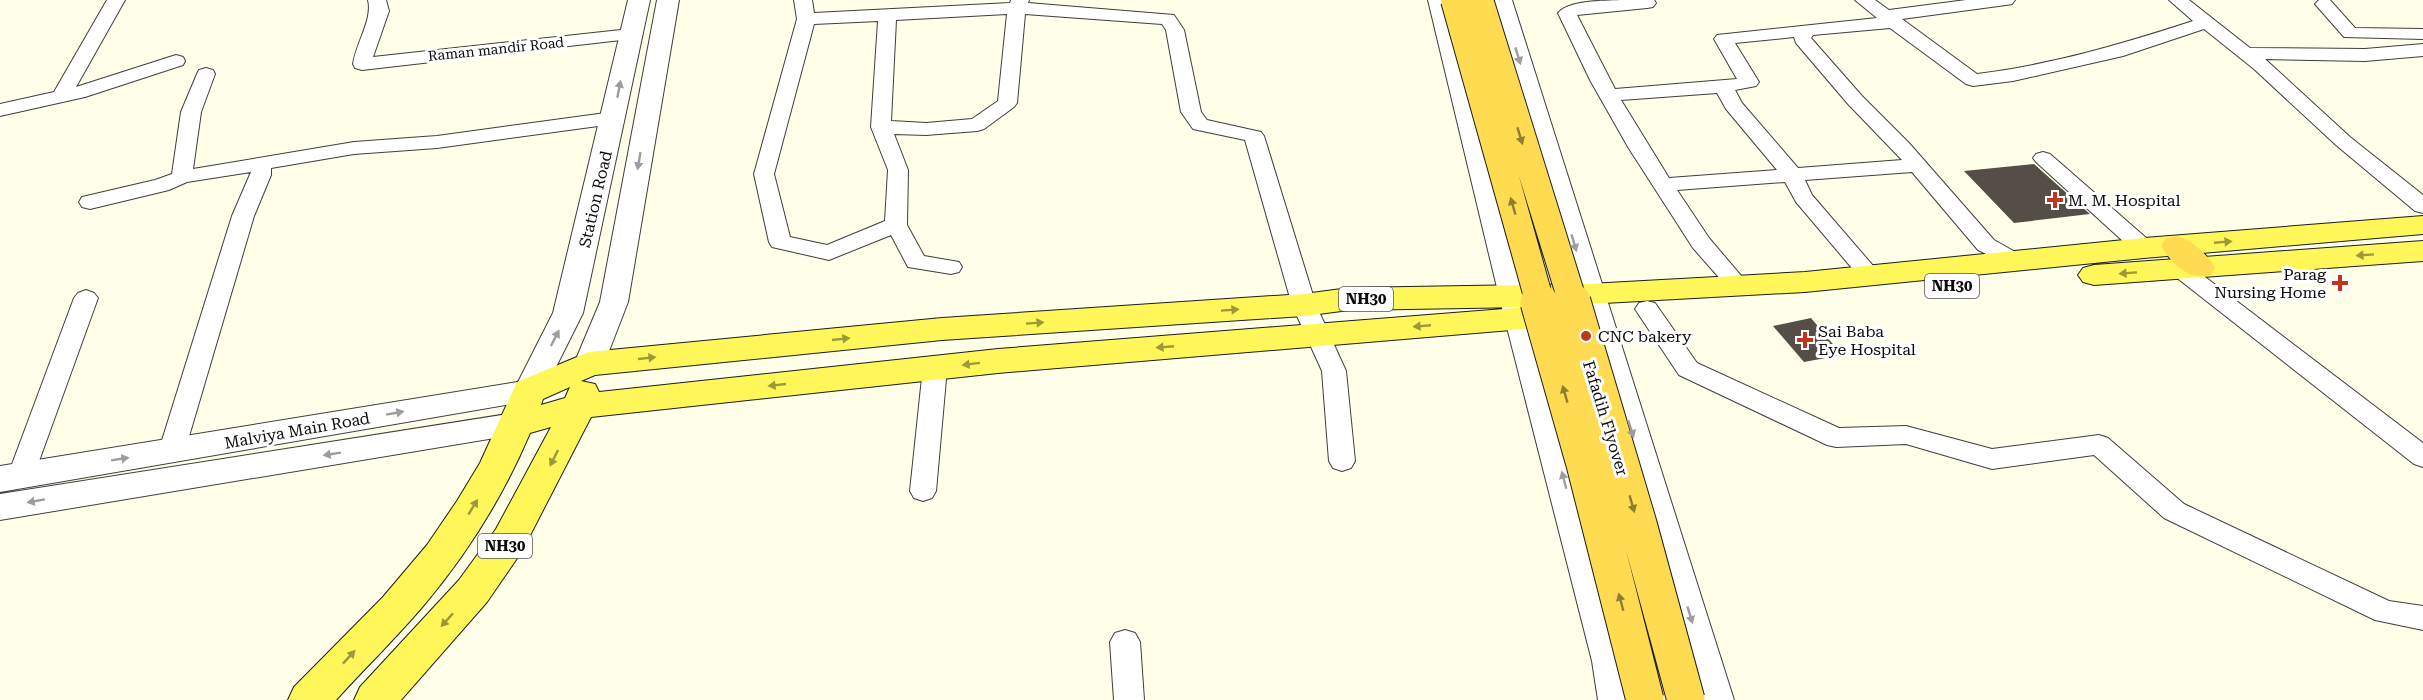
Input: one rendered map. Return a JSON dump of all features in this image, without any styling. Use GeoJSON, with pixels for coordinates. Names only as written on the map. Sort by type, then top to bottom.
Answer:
{"type":"FeatureCollection","features":[{"type":"Feature","properties":{"kind":"highway","name":"Fafadih Flyover"},"geometry":{"type":"LineString","coordinates":[[1455,0],[1585,464],[1645,700]]}},
{"type":"Feature","properties":{"kind":"highway","name":"Fafadih Flyover"},"geometry":{"type":"LineString","coordinates":[[1479,0],[1620,464],[1686,700]]}},
{"type":"Feature","properties":{"kind":"main road","name":"NH30"},"geometry":{"type":"LineString","coordinates":[[375,700],[473,591],[503,549],[537,490],[580,406],[589,364],[942,329],[1304,305],[1349,299],[1516,307],[1592,304],[1738,285],[1805,282],[2144,248],[2185,261],[2423,225]]}},
{"type":"Feature","properties":{"kind":"main road","name":"NH30"},"geometry":{"type":"LineString","coordinates":[[1592,304],[1647,309],[2185,261],[2423,251]]}},
{"type":"Feature","properties":{"kind":"main road","name":"NH30"},"geometry":{"type":"LineString","coordinates":[[580,406],[935,368],[1318,335],[1516,307]]}},
{"type":"Feature","properties":{"kind":"main road","name":"Malviya Main Road"},"geometry":{"type":"LineString","coordinates":[[529,391],[589,364]]}},
{"type":"Feature","properties":{"kind":"main road","name":"NH30"},"geometry":{"type":"LineString","coordinates":[[309,700],[423,578],[456,534],[484,488],[529,391]]}},
{"type":"Feature","properties":{"kind":"main road"},"geometry":{"type":"LineString","coordinates":[[514,425],[580,406]]}},
{"type":"Feature","properties":{"kind":"street"},"geometry":{"type":"LineString","coordinates":[[61,97],[116,0]]}},
{"type":"Feature","properties":{"kind":"street","name":"Raman mandir Road"},"geometry":{"type":"LineString","coordinates":[[377,0],[380,12],[364,47],[363,64],[630,34]]}},
{"type":"Feature","properties":{"kind":"street","name":"Station Road"},"geometry":{"type":"LineString","coordinates":[[529,391],[568,314],[639,0]]}},
{"type":"Feature","properties":{"kind":"street","name":"Station Road"},"geometry":{"type":"LineString","coordinates":[[589,364],[614,302],[668,0]]}},
{"type":"Feature","properties":{"kind":"street"},"geometry":{"type":"LineString","coordinates":[[1439,0],[1516,307],[1611,661],[1617,700]]}},
{"type":"Feature","properties":{"kind":"street"},"geometry":{"type":"LineString","coordinates":[[1501,0],[1714,700]]}},
{"type":"Feature","properties":{"kind":"street"},"geometry":{"type":"LineString","coordinates":[[1645,0],[1647,3],[1576,9],[1567,13],[1638,147],[1701,243],[1738,285]]}},
{"type":"Feature","properties":{"kind":"street"},"geometry":{"type":"LineString","coordinates":[[1864,0],[1973,80],[2013,75],[2123,50],[2207,22]]}},
{"type":"Feature","properties":{"kind":"street"},"geometry":{"type":"LineString","coordinates":[[1608,94],[1724,87],[1749,82],[1723,39],[1806,32],[1994,0]]}},
{"type":"Feature","properties":{"kind":"street"},"geometry":{"type":"LineString","coordinates":[[2178,0],[2245,53],[2343,141],[2423,206]]}},
{"type":"Feature","properties":{"kind":"street"},"geometry":{"type":"LineString","coordinates":[[881,127],[926,129],[977,125],[1007,103],[1019,4]]}},
{"type":"Feature","properties":{"kind":"street"},"geometry":{"type":"LineString","coordinates":[[897,225],[829,254],[780,242],[764,174],[805,10],[887,15],[1019,4],[1167,19],[1175,30],[1191,112],[1200,125],[1254,136],[1304,305],[1334,371],[1342,461]]}},
{"type":"Feature","properties":{"kind":"street"},"geometry":{"type":"LineString","coordinates":[[2245,53],[2365,55],[2423,50],[2415,34],[2350,33],[2324,4]]}},
{"type":"Feature","properties":{"kind":"street"},"geometry":{"type":"LineString","coordinates":[[887,15],[881,127],[898,170],[897,225],[916,262],[951,267]]}},
{"type":"Feature","properties":{"kind":"street"},"geometry":{"type":"LineString","coordinates":[[1806,32],[1802,39],[1818,58],[1918,165],[1986,245],[2016,262]]}},
{"type":"Feature","properties":{"kind":"street"},"geometry":{"type":"LineString","coordinates":[[0,110],[61,97],[176,61]]}},
{"type":"Feature","properties":{"kind":"street"},"geometry":{"type":"LineString","coordinates":[[182,177],[192,112],[206,74]]}},
{"type":"Feature","properties":{"kind":"street"},"geometry":{"type":"LineString","coordinates":[[1724,87],[1733,105],[1793,176],[1803,197],[1870,274]]}},
{"type":"Feature","properties":{"kind":"street"},"geometry":{"type":"LineString","coordinates":[[90,202],[162,185],[182,177],[354,148],[437,142],[613,118]]}},
{"type":"Feature","properties":{"kind":"street"},"geometry":{"type":"LineString","coordinates":[[2043,158],[2144,248]]}},
{"type":"Feature","properties":{"kind":"street"},"geometry":{"type":"LineString","coordinates":[[172,450],[243,216],[261,175],[261,164]]}},
{"type":"Feature","properties":{"kind":"street"},"geometry":{"type":"LineString","coordinates":[[1665,185],[1918,165]]}},
{"type":"Feature","properties":{"kind":"street"},"geometry":{"type":"LineString","coordinates":[[2185,261],[2423,457]]}},
{"type":"Feature","properties":{"kind":"street"},"geometry":{"type":"LineString","coordinates":[[11,477],[86,298]]}},
{"type":"Feature","properties":{"kind":"street"},"geometry":{"type":"LineString","coordinates":[[1647,309],[1688,369],[1836,438],[1906,435],[1992,459],[2100,445],[2174,511],[2385,612],[2423,618]]}},
{"type":"Feature","properties":{"kind":"street"},"geometry":{"type":"LineString","coordinates":[[923,491],[935,368]]}},
{"type":"Feature","properties":{"kind":"street","name":"Malviya Main Road"},"geometry":{"type":"LineString","coordinates":[[11,477],[529,391]]}},
{"type":"Feature","properties":{"kind":"street"},"geometry":{"type":"LineString","coordinates":[[0,507],[514,425]]}},
{"type":"Feature","properties":{"kind":"street"},"geometry":{"type":"LineString","coordinates":[[69,496],[84,465]]}},
{"type":"Feature","properties":{"kind":"street"},"geometry":{"type":"LineString","coordinates":[[1125,642],[1129,700]]}},
{"type":"Feature","properties":{"kind":"building"},"geometry":{"type":"Polygon","coordinates":[[[2034,164],[2090,214],[2014,223],[1964,171],[2034,164]]]}},
{"type":"Feature","properties":{"kind":"building"},"geometry":{"type":"Polygon","coordinates":[[[1811,318],[1842,355],[1804,362],[1773,326],[1811,318]]]}},
{"type":"Feature","properties":{"kind":"place","name":"M. M. Hospital"},"geometry":{"type":"Point","coordinates":[2055,200]}},
{"type":"Feature","properties":{"kind":"place","name":"Parag Nursing Home"},"geometry":{"type":"Point","coordinates":[2340,283]}},
{"type":"Feature","properties":{"kind":"place","name":"CNC bakery"},"geometry":{"type":"Point","coordinates":[1586,336]}},
{"type":"Feature","properties":{"kind":"place","name":"Sai Baba Eye Hospital"},"geometry":{"type":"Point","coordinates":[1805,340]}}]}
